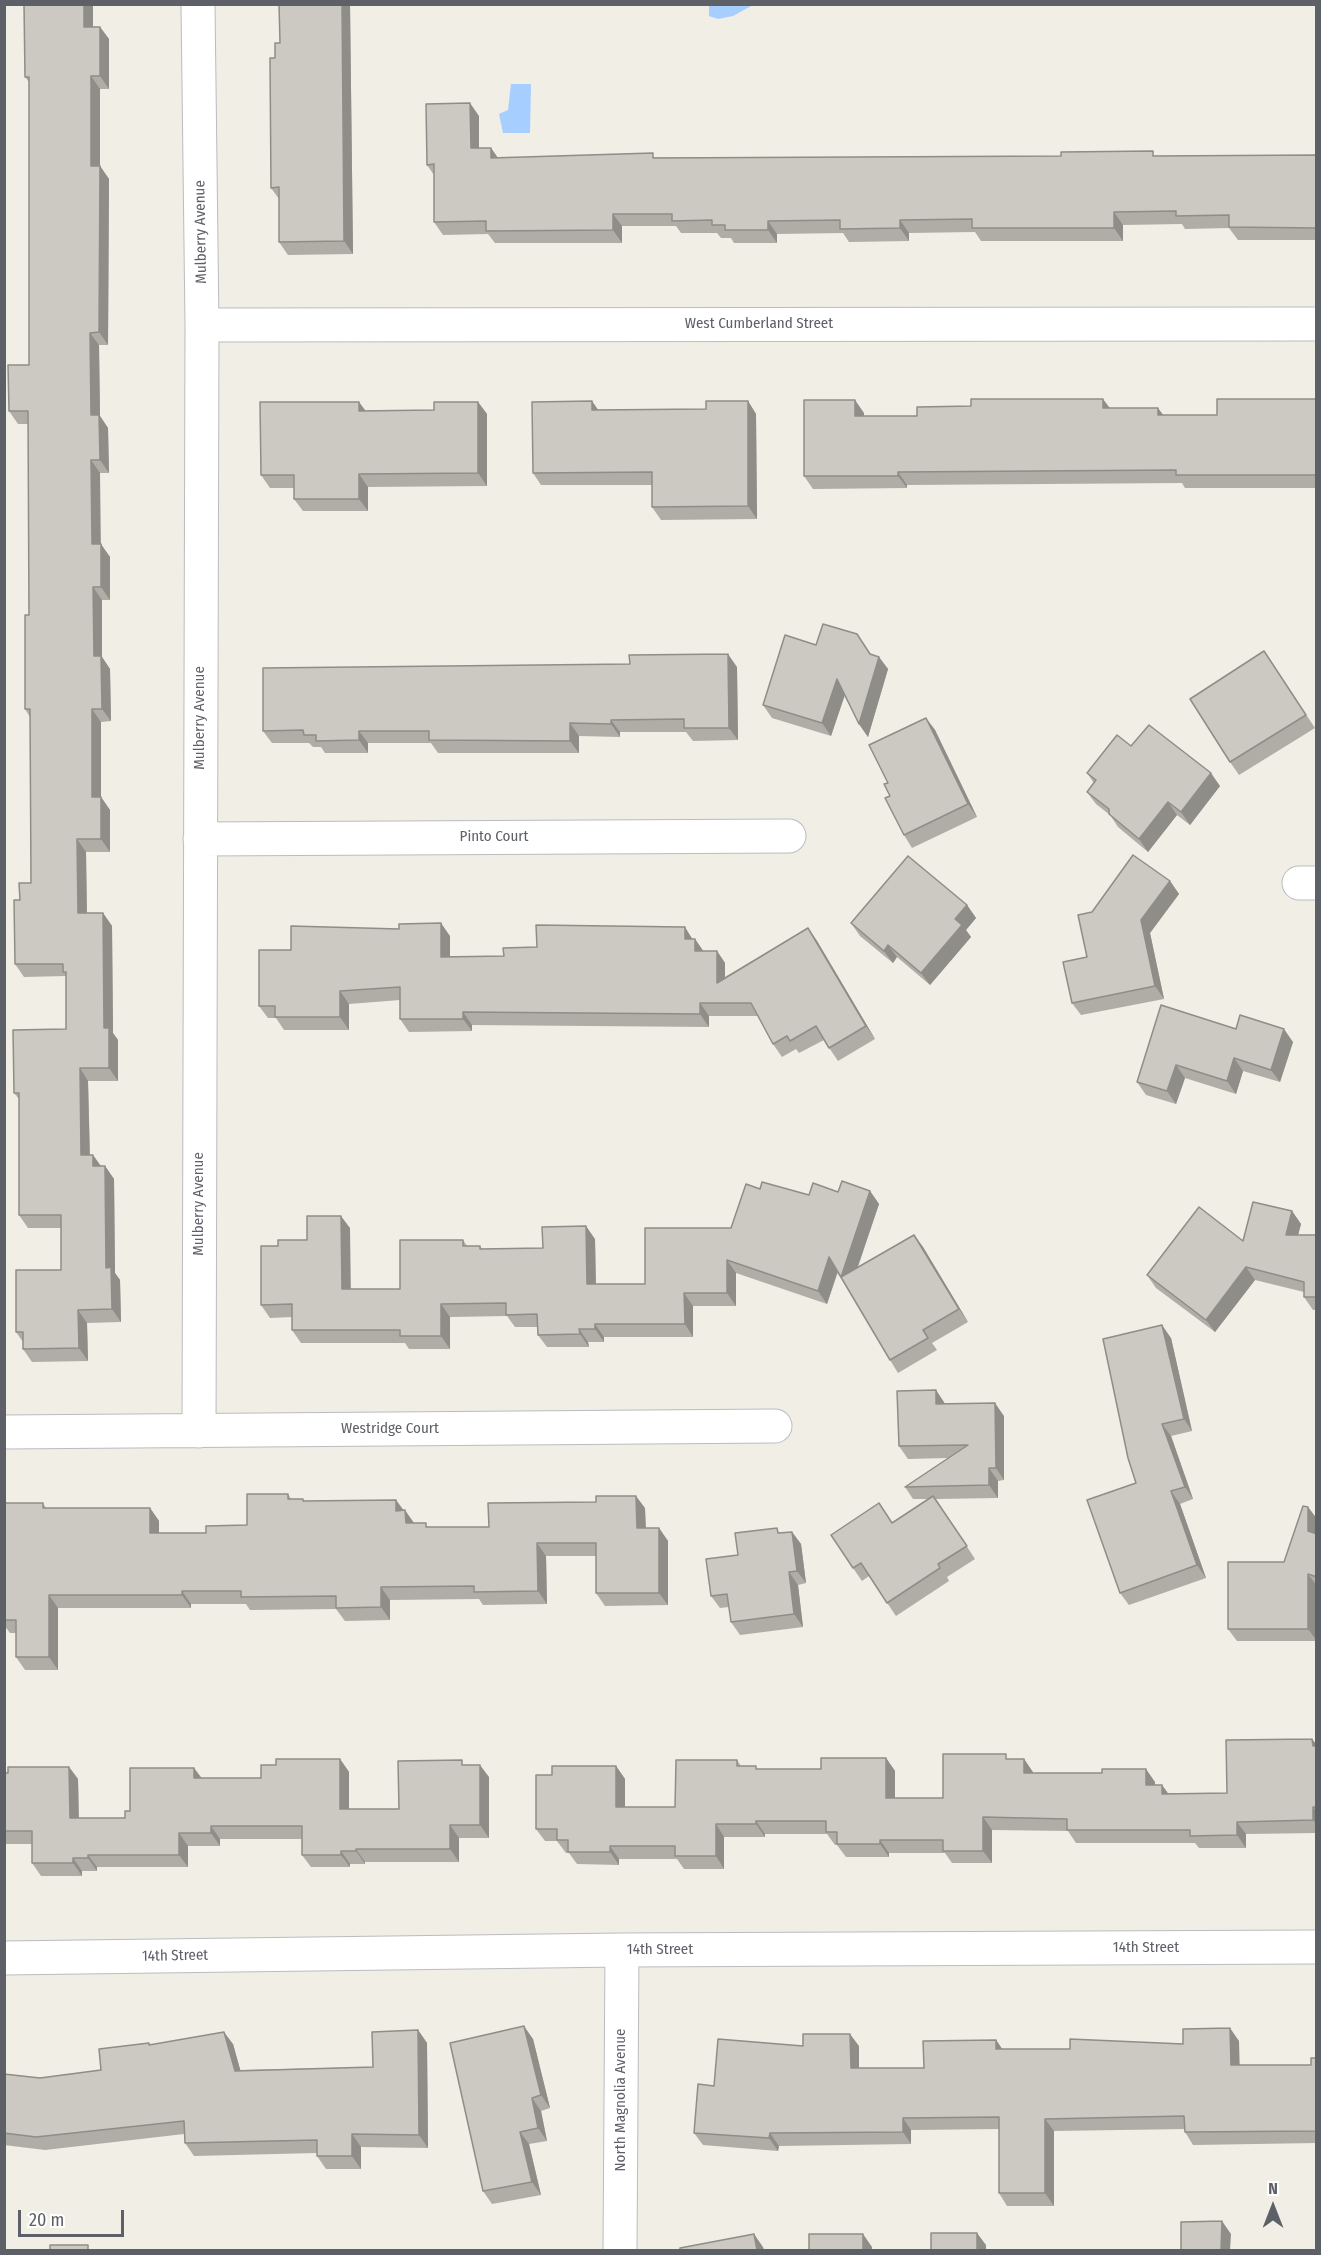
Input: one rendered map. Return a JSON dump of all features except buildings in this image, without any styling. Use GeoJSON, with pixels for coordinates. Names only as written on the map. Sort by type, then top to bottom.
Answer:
{"type":"FeatureCollection","features":[{"type":"Feature","properties":{"kind":"street","name":"Mulberry Avenue"},"geometry":{"type":"LineString","coordinates":[[198,4],[202,325],[199,1431]]}},
{"type":"Feature","properties":{"kind":"street","name":"West Cumberland Street"},"geometry":{"type":"LineString","coordinates":[[202,325],[1317,324]]}},
{"type":"Feature","properties":{"kind":"street","name":"Pinto Court"},"geometry":{"type":"LineString","coordinates":[[200,839],[789,836]]}},
{"type":"Feature","properties":{"kind":"street","name":"Westridge Court"},"geometry":{"type":"LineString","coordinates":[[4,1432],[775,1426]]}},
{"type":"Feature","properties":{"kind":"street","name":"14th Street"},"geometry":{"type":"LineString","coordinates":[[4,1958],[622,1950],[1317,1947]]}},
{"type":"Feature","properties":{"kind":"street","name":"North Magnolia Avenue"},"geometry":{"type":"LineString","coordinates":[[620,2250],[622,1950]]}},
{"type":"Feature","properties":{"kind":"water"},"geometry":{"type":"Polygon","coordinates":[[[709,4],[753,5],[733,16],[718,19],[709,16],[709,4]]]}},
{"type":"Feature","properties":{"kind":"water"},"geometry":{"type":"Polygon","coordinates":[[[511,84],[531,84],[530,133],[503,133],[499,114],[508,110],[511,84]]]}}]}
